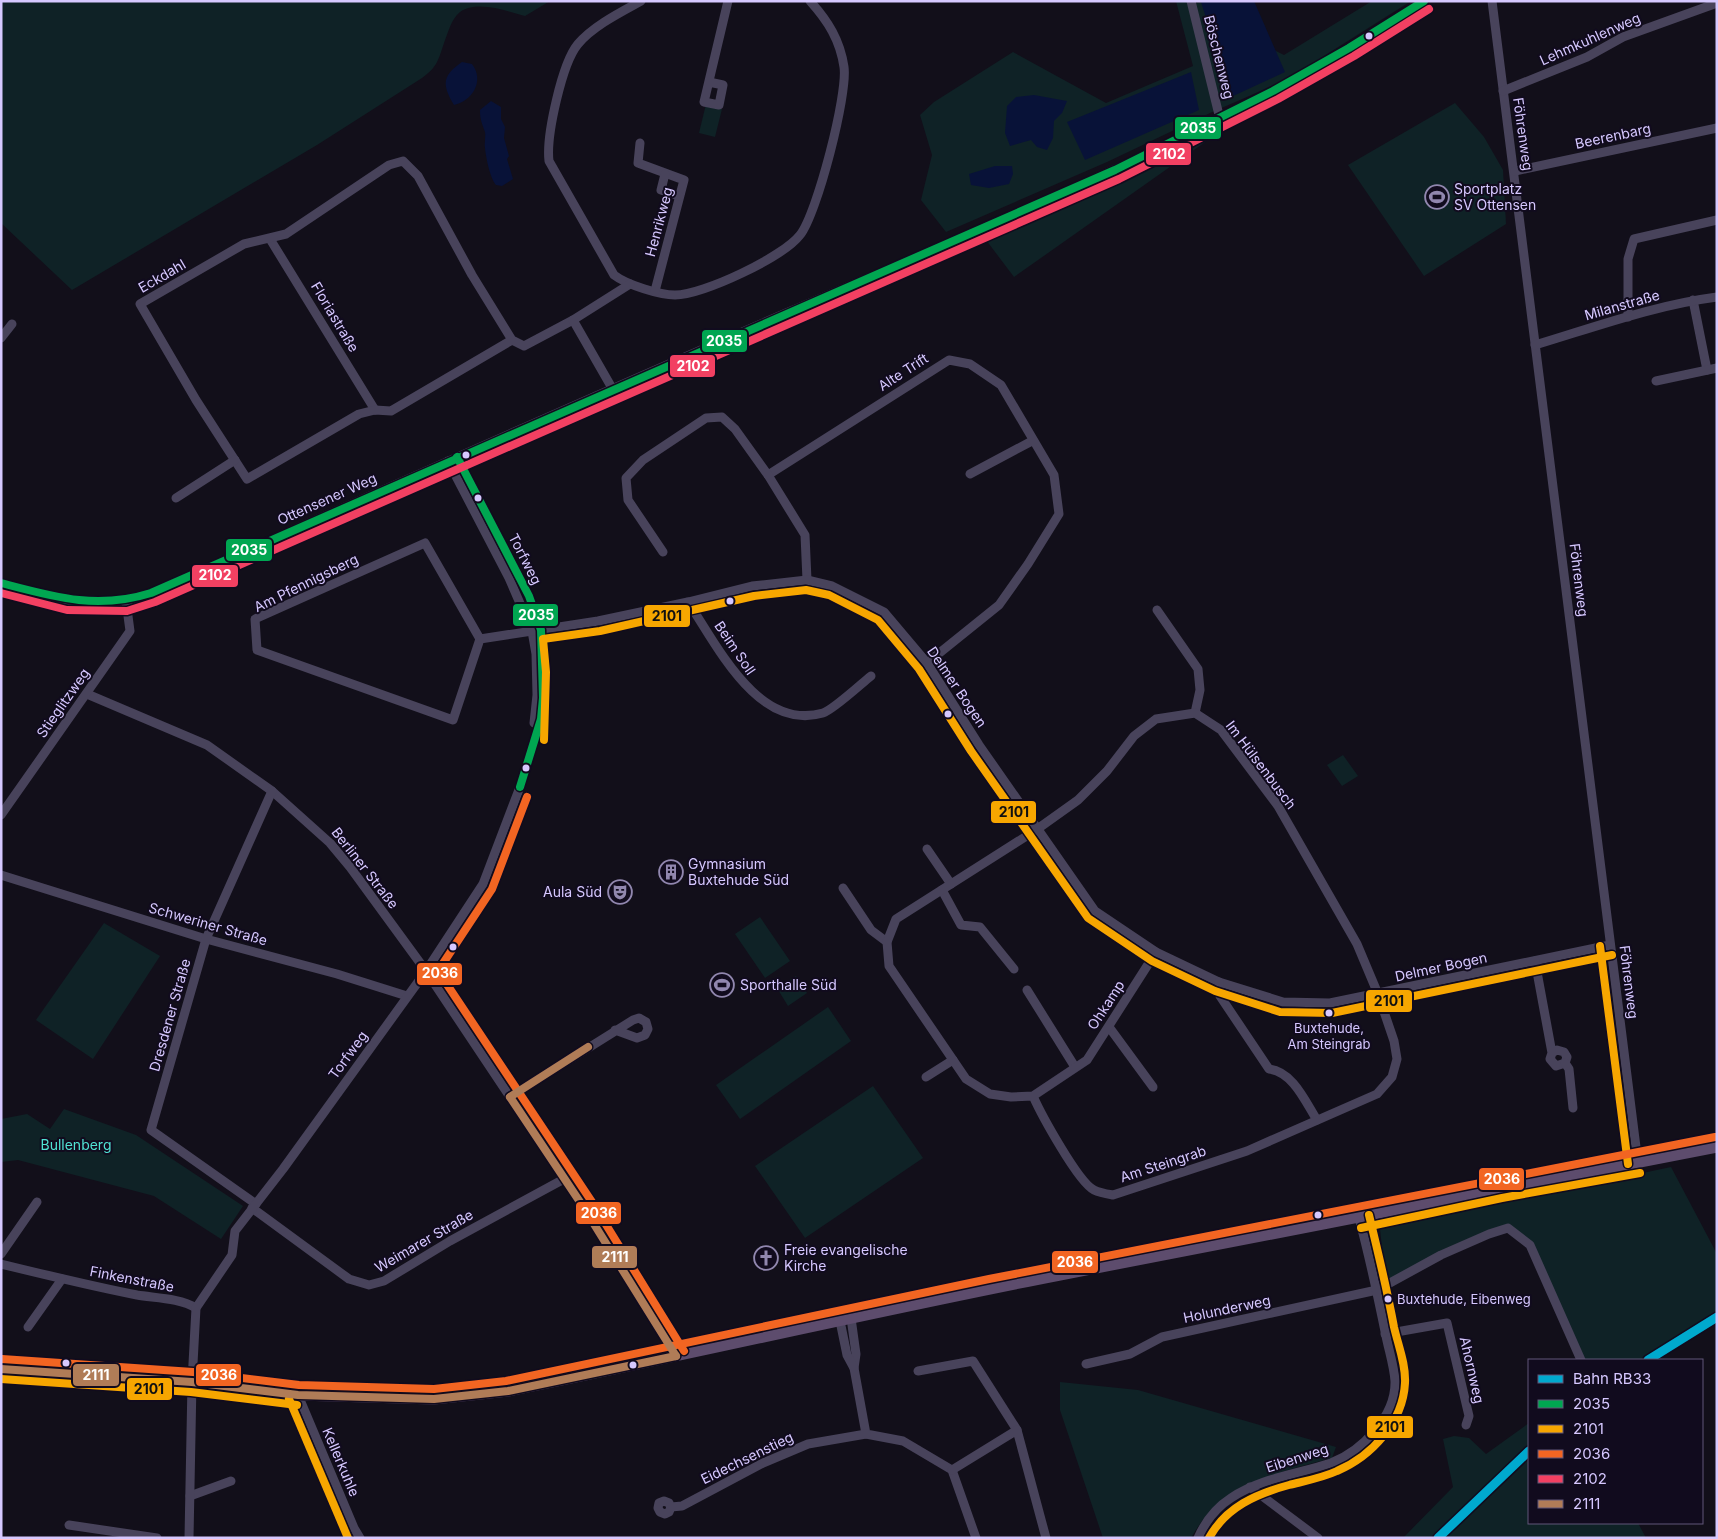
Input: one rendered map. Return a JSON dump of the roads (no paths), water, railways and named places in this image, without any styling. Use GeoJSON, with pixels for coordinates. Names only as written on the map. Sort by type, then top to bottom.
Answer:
{"type":"FeatureCollection","features":[{"type":"Feature","properties":{"kind":"main road"},"geometry":{"type":"LineString","coordinates":[[1,1369],[192,1382],[298,1395],[442,1398],[508,1391],[1059,1275],[1717,1147]]}},
{"type":"Feature","properties":{"kind":"street"},"geometry":{"type":"LineString","coordinates":[[642,1],[587,35],[571,54],[556,103],[547,148],[549,161],[614,275],[630,284],[674,296],[694,293],[775,256],[800,236],[809,223],[821,186],[842,98],[844,69],[837,38],[829,24],[810,1]]}},
{"type":"Feature","properties":{"kind":"street"},"geometry":{"type":"LineString","coordinates":[[709,82],[723,85],[719,105],[704,102],[728,1]]}},
{"type":"Feature","properties":{"kind":"street","name":"Böschenweg"},"geometry":{"type":"LineString","coordinates":[[1190,1],[1220,119]]}},
{"type":"Feature","properties":{"kind":"street","name":"Ottensener Weg"},"geometry":{"type":"LineString","coordinates":[[1,584],[66,600],[126,601],[157,590],[654,369],[978,230],[1220,119],[1363,41],[1424,1]]}},
{"type":"Feature","properties":{"kind":"street","name":"Föhrenweg"},"geometry":{"type":"LineString","coordinates":[[1492,1],[1515,171],[1535,345],[1638,1163]]}},
{"type":"Feature","properties":{"kind":"street","name":"Lehmkuhlenweg"},"geometry":{"type":"LineString","coordinates":[[1503,91],[1587,57],[1623,37],[1717,3]]}},
{"type":"Feature","properties":{"kind":"street","name":"Beerenbarg"},"geometry":{"type":"LineString","coordinates":[[1515,171],[1717,128]]}},
{"type":"Feature","properties":{"kind":"street"},"geometry":{"type":"LineString","coordinates":[[640,143],[638,163],[665,174],[661,190],[679,196]]}},
{"type":"Feature","properties":{"kind":"street","name":"Eckdahl"},"geometry":{"type":"LineString","coordinates":[[403,161],[418,176],[512,340],[391,411],[375,410],[359,414],[247,479],[196,400],[140,304],[244,244],[286,234],[390,165],[403,161]]}},
{"type":"Feature","properties":{"kind":"street","name":"Henrikweg"},"geometry":{"type":"LineString","coordinates":[[655,291],[684,180],[665,174]]}},
{"type":"Feature","properties":{"kind":"street"},"geometry":{"type":"LineString","coordinates":[[1628,317],[1628,259],[1634,239],[1717,220]]}},
{"type":"Feature","properties":{"kind":"street","name":"Floriastraße"},"geometry":{"type":"LineString","coordinates":[[270,239],[375,410]]}},
{"type":"Feature","properties":{"kind":"street"},"geometry":{"type":"LineString","coordinates":[[512,340],[524,346],[573,320],[630,284]]}},
{"type":"Feature","properties":{"kind":"street","name":"Milanstraße"},"geometry":{"type":"LineString","coordinates":[[1535,345],[1628,317],[1693,300],[1717,297]]}},
{"type":"Feature","properties":{"kind":"street"},"geometry":{"type":"LineString","coordinates":[[1693,300],[1707,370]]}},
{"type":"Feature","properties":{"kind":"street"},"geometry":{"type":"LineString","coordinates":[[573,320],[612,388]]}},
{"type":"Feature","properties":{"kind":"street"},"geometry":{"type":"LineString","coordinates":[[1,338],[12,324]]}},
{"type":"Feature","properties":{"kind":"street","name":"Alte Trift"},"geometry":{"type":"LineString","coordinates":[[768,475],[949,360],[970,364],[1001,385],[1032,442],[1054,475],[1059,514],[1028,564],[999,605],[927,663]]}},
{"type":"Feature","properties":{"kind":"street"},"geometry":{"type":"LineString","coordinates":[[1656,381],[1717,368]]}},
{"type":"Feature","properties":{"kind":"street"},"geometry":{"type":"LineString","coordinates":[[662,552],[628,500],[626,478],[643,460],[706,418],[722,417],[735,429],[768,475],[804,535],[807,580]]}},
{"type":"Feature","properties":{"kind":"street"},"geometry":{"type":"LineString","coordinates":[[970,474],[1032,442]]}},
{"type":"Feature","properties":{"kind":"street","name":"Torfweg"},"geometry":{"type":"LineString","coordinates":[[196,1308],[232,1255],[235,1231],[283,1169],[426,971],[483,884],[520,788],[534,740],[537,687],[536,630],[452,459]]}},
{"type":"Feature","properties":{"kind":"street"},"geometry":{"type":"LineString","coordinates":[[176,498],[235,460]]}},
{"type":"Feature","properties":{"kind":"street","name":"Am Pfennigsberg"},"geometry":{"type":"LineString","coordinates":[[425,543],[480,639],[453,720],[257,650],[255,619],[425,543]]}},
{"type":"Feature","properties":{"kind":"street","name":"Delmer Bogen"},"geometry":{"type":"LineString","coordinates":[[536,630],[688,602],[752,586],[807,580],[832,586],[884,612],[927,663],[1036,830],[1095,912],[1156,952],[1219,982],[1283,1002],[1330,1003],[1610,945]]}},
{"type":"Feature","properties":{"kind":"street","name":"Stieglitzweg"},"geometry":{"type":"LineString","coordinates":[[1,815],[130,631],[126,601]]}},
{"type":"Feature","properties":{"kind":"street","name":"Beim Soll"},"geometry":{"type":"LineString","coordinates":[[688,602],[744,685],[761,699],[780,709],[799,715],[824,713],[871,676]]}},
{"type":"Feature","properties":{"kind":"street"},"geometry":{"type":"LineString","coordinates":[[1033,1096],[1011,1097],[990,1094],[966,1079],[889,966],[887,942],[896,919],[1036,830],[1078,800],[1107,771],[1134,736],[1156,719],[1195,713],[1200,690],[1198,669],[1157,610]]}},
{"type":"Feature","properties":{"kind":"street"},"geometry":{"type":"LineString","coordinates":[[480,639],[536,630]]}},
{"type":"Feature","properties":{"kind":"street","name":"Berliner Straße"},"geometry":{"type":"LineString","coordinates":[[87,694],[207,745],[272,791],[330,843],[350,867],[426,971],[564,1179],[676,1356]]}},
{"type":"Feature","properties":{"kind":"street","name":"Im Hülsenbusch"},"geometry":{"type":"LineString","coordinates":[[1195,713],[1221,730],[1278,806],[1357,944],[1378,994]]}},
{"type":"Feature","properties":{"kind":"street","name":"Dresdener Straße"},"geometry":{"type":"LineString","coordinates":[[254,1206],[150,1130],[206,939],[272,791]]}},
{"type":"Feature","properties":{"kind":"street"},"geometry":{"type":"LineString","coordinates":[[927,849],[951,884]]}},
{"type":"Feature","properties":{"kind":"street","name":"Schweriner Straße"},"geometry":{"type":"LineString","coordinates":[[1,875],[206,939],[337,974],[407,996]]}},
{"type":"Feature","properties":{"kind":"street"},"geometry":{"type":"LineString","coordinates":[[842,888],[871,930],[887,942]]}},
{"type":"Feature","properties":{"kind":"street"},"geometry":{"type":"LineString","coordinates":[[942,890],[961,925],[980,927],[1014,969]]}},
{"type":"Feature","properties":{"kind":"street","name":"Ohkamp"},"geometry":{"type":"LineString","coordinates":[[1033,1096],[1087,1060],[1156,952]]}},
{"type":"Feature","properties":{"kind":"street"},"geometry":{"type":"LineString","coordinates":[[1535,961],[1552,1053],[1550,1059],[1553,1065],[1559,1066],[1565,1063],[1569,1069],[1573,1108]]}},
{"type":"Feature","properties":{"kind":"street"},"geometry":{"type":"LineString","coordinates":[[1219,982],[1220,996],[1269,1069],[1278,1070],[1291,1079],[1317,1120]]}},
{"type":"Feature","properties":{"kind":"street"},"geometry":{"type":"LineString","coordinates":[[1027,990],[1076,1067]]}},
{"type":"Feature","properties":{"kind":"street","name":"Am Steingrab"},"geometry":{"type":"LineString","coordinates":[[1033,1096],[1042,1116],[1078,1171],[1093,1189],[1113,1195],[1247,1151],[1377,1094],[1392,1077],[1397,1059],[1396,1050],[1378,994]]}},
{"type":"Feature","properties":{"kind":"street"},"geometry":{"type":"LineString","coordinates":[[1109,1027],[1153,1087]]}},
{"type":"Feature","properties":{"kind":"street"},"geometry":{"type":"LineString","coordinates":[[510,1097],[616,1030]]}},
{"type":"Feature","properties":{"kind":"street"},"geometry":{"type":"LineString","coordinates":[[926,1076],[952,1060]]}},
{"type":"Feature","properties":{"kind":"street","name":"Weimarer Straße"},"geometry":{"type":"LineString","coordinates":[[254,1206],[349,1279],[368,1285],[384,1281],[451,1240],[564,1179]]}},
{"type":"Feature","properties":{"kind":"street"},"geometry":{"type":"LineString","coordinates":[[1,1254],[37,1202]]}},
{"type":"Feature","properties":{"kind":"street","name":"Eibenweg"},"geometry":{"type":"LineString","coordinates":[[1198,1538],[1214,1513],[1230,1498],[1250,1488],[1333,1462],[1368,1440],[1385,1418],[1393,1400],[1395,1381],[1377,1290],[1359,1218]]}},
{"type":"Feature","properties":{"kind":"street","name":"Holunderweg"},"geometry":{"type":"LineString","coordinates":[[1086,1364],[1130,1354],[1162,1337],[1377,1290],[1441,1255],[1489,1234],[1508,1228],[1530,1245],[1581,1359]]}},
{"type":"Feature","properties":{"kind":"street","name":"Finkenstraße"},"geometry":{"type":"LineString","coordinates":[[1,1264],[168,1301],[187,1302],[196,1308]]}},
{"type":"Feature","properties":{"kind":"street"},"geometry":{"type":"LineString","coordinates":[[28,1327],[62,1279]]}},
{"type":"Feature","properties":{"kind":"street"},"geometry":{"type":"LineString","coordinates":[[190,1538],[192,1382],[196,1308]]}},
{"type":"Feature","properties":{"kind":"street"},"geometry":{"type":"LineString","coordinates":[[846,1320],[847,1355],[854,1368],[866,1434],[904,1441],[952,1470],[976,1538]]}},
{"type":"Feature","properties":{"kind":"street","name":"Ahornweg"},"geometry":{"type":"LineString","coordinates":[[1385,1334],[1447,1324],[1469,1416],[1466,1426]]}},
{"type":"Feature","properties":{"kind":"street"},"geometry":{"type":"LineString","coordinates":[[918,1371],[973,1361],[1017,1430],[1046,1538]]}},
{"type":"Feature","properties":{"kind":"street","name":"Kellerkuhle"},"geometry":{"type":"LineString","coordinates":[[298,1395],[354,1528],[360,1538]]}},
{"type":"Feature","properties":{"kind":"street"},"geometry":{"type":"LineString","coordinates":[[952,1470],[1017,1430]]}},
{"type":"Feature","properties":{"kind":"street","name":"Eidechsenstieg"},"geometry":{"type":"LineString","coordinates":[[671,1507],[682,1506],[763,1463],[808,1444],[866,1434]]}},
{"type":"Feature","properties":{"kind":"street"},"geometry":{"type":"LineString","coordinates":[[190,1496],[231,1481]]}},
{"type":"Feature","properties":{"kind":"street"},"geometry":{"type":"LineString","coordinates":[[1250,1488],[1318,1538]]}},
{"type":"Feature","properties":{"kind":"street"},"geometry":{"type":"LineString","coordinates":[[69,1525],[157,1538]]}},
{"type":"Feature","properties":{"kind":"water"},"geometry":{"type":"Polygon","coordinates":[[[1254,1],[1285,72],[1231,97],[1201,2],[1254,1]]]}},
{"type":"Feature","properties":{"kind":"water"},"geometry":{"type":"Polygon","coordinates":[[[462,62],[472,64],[476,70],[477,83],[471,95],[454,105],[447,91],[446,80],[451,71],[462,62]]]}},
{"type":"Feature","properties":{"kind":"water"},"geometry":{"type":"Polygon","coordinates":[[[1191,72],[1199,110],[1085,160],[1067,122],[1191,72]]]}},
{"type":"Feature","properties":{"kind":"water"},"geometry":{"type":"Polygon","coordinates":[[[1034,95],[1067,101],[1062,113],[1054,121],[1053,138],[1047,150],[1037,147],[1031,140],[1010,146],[1005,133],[1007,106],[1016,97],[1034,95]]]}},
{"type":"Feature","properties":{"kind":"water"},"geometry":{"type":"Polygon","coordinates":[[[491,101],[501,107],[501,119],[505,127],[504,138],[509,156],[507,159],[513,179],[502,186],[496,185],[490,173],[485,146],[485,132],[480,116],[480,110],[491,101]]]}},
{"type":"Feature","properties":{"kind":"water"},"geometry":{"type":"Polygon","coordinates":[[[995,166],[1012,166],[1013,174],[1009,184],[989,188],[971,185],[969,174],[995,166]]]}},
{"type":"Feature","properties":{"kind":"rail line","name":"RB33"},"geometry":{"type":"LineString","coordinates":[[1650,1359],[1717,1317]]}},
{"type":"Feature","properties":{"kind":"rail line","name":"RB33"},"geometry":{"type":"LineString","coordinates":[[1438,1538],[1528,1452]]}},
{"type":"Feature","properties":{"kind":"place","name":"Sportplatz SV Ottensen"},"geometry":{"type":"Point","coordinates":[1437,197]}},
{"type":"Feature","properties":{"kind":"place","name":"Gymnasium Buxtehude Süd"},"geometry":{"type":"Point","coordinates":[671,872]}},
{"type":"Feature","properties":{"kind":"place","name":"Aula Süd"},"geometry":{"type":"Point","coordinates":[620,892]}},
{"type":"Feature","properties":{"kind":"place","name":"Sporthalle Süd"},"geometry":{"type":"Point","coordinates":[722,985]}},
{"type":"Feature","properties":{"kind":"place","name":"Buxtehude, Am Steingrab"},"geometry":{"type":"Point","coordinates":[1329,1013]}},
{"type":"Feature","properties":{"kind":"place","name":"Freie evangelische Kirche"},"geometry":{"type":"Point","coordinates":[766,1258]}},
{"type":"Feature","properties":{"kind":"place","name":"Buxtehude, Eibenweg"},"geometry":{"type":"Point","coordinates":[1388,1299]}},
{"type":"Feature","properties":{"kind":"park label","name":"Bullenberg"},"geometry":{"type":"Point","coordinates":[76,1145]}}]}
